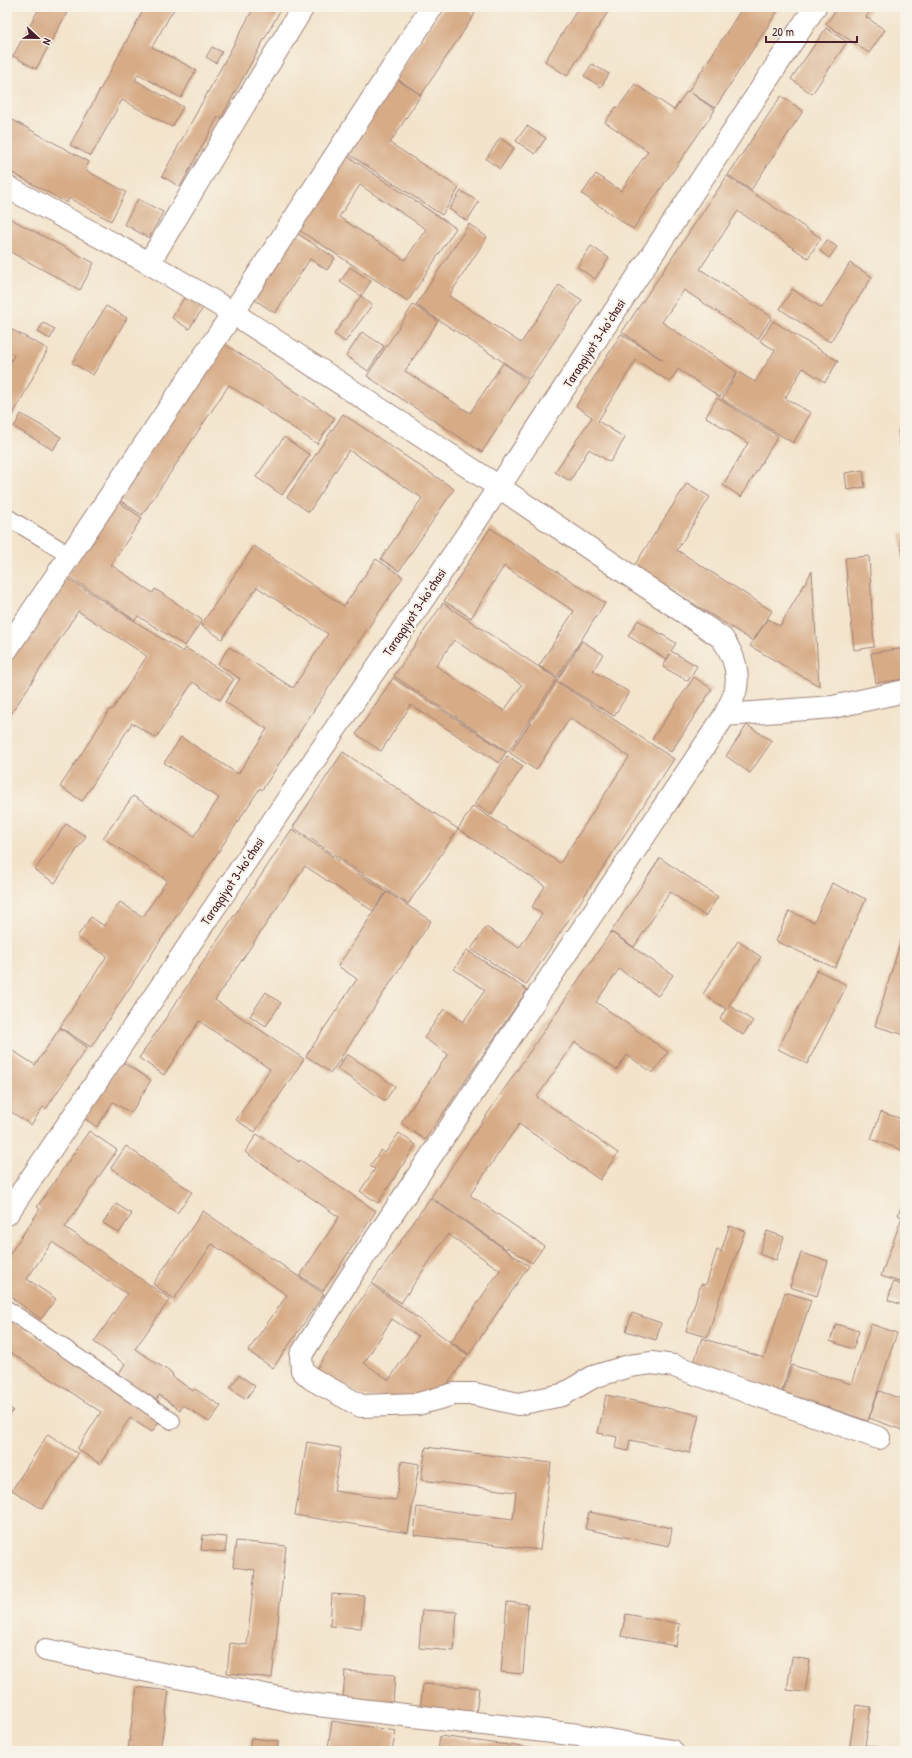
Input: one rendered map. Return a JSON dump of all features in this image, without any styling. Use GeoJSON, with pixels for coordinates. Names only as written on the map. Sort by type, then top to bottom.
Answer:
{"type":"FeatureCollection","features":[{"type":"Feature","properties":{"kind":"street"},"geometry":{"type":"LineString","coordinates":[[149,263],[303,7]]}},
{"type":"Feature","properties":{"kind":"street"},"geometry":{"type":"LineString","coordinates":[[7,649],[233,313],[432,7]]}},
{"type":"Feature","properties":{"kind":"street","name":"Taraqqiyot 3-koʻchasi"},"geometry":{"type":"LineString","coordinates":[[7,1214],[498,487],[815,7]]}},
{"type":"Feature","properties":{"kind":"street"},"geometry":{"type":"LineString","coordinates":[[7,187],[149,263],[233,313],[498,487],[722,638],[730,649],[735,663],[736,689],[724,714],[349,1279],[301,1355],[302,1370],[312,1379],[362,1406],[418,1404],[454,1394],[474,1394],[518,1404],[562,1395],[593,1377],[630,1366],[652,1363],[674,1366],[879,1438]]}},
{"type":"Feature","properties":{"kind":"street"},"geometry":{"type":"LineString","coordinates":[[724,714],[833,707],[905,691]]}},
{"type":"Feature","properties":{"kind":"street"},"geometry":{"type":"LineString","coordinates":[[46,1650],[308,1704],[579,1735],[672,1751]]}},
{"type":"Feature","properties":{"kind":"lane"},"geometry":{"type":"LineString","coordinates":[[7,517],[70,555]]}},
{"type":"Feature","properties":{"kind":"lane"},"geometry":{"type":"LineString","coordinates":[[7,1309],[172,1421]]}},
{"type":"Feature","properties":{"kind":"building"},"geometry":{"type":"Polygon","coordinates":[[[40,7],[70,7],[36,69],[13,56],[40,7]]]}},
{"type":"Feature","properties":{"kind":"building"},"geometry":{"type":"Polygon","coordinates":[[[145,7],[175,7],[152,47],[196,70],[181,98],[138,74],[135,80],[183,107],[172,127],[122,100],[91,156],[70,145],[145,7]]]}},
{"type":"Feature","properties":{"kind":"building"},"geometry":{"type":"Polygon","coordinates":[[[244,7],[282,7],[221,118],[218,117],[180,187],[162,176],[252,11],[244,7]]]}},
{"type":"Feature","properties":{"kind":"building"},"geometry":{"type":"Polygon","coordinates":[[[444,7],[465,7],[475,14],[421,95],[396,78],[444,7]]]}},
{"type":"Feature","properties":{"kind":"building"},"geometry":{"type":"Polygon","coordinates":[[[579,7],[611,7],[567,76],[545,61],[579,7]]]}},
{"type":"Feature","properties":{"kind":"building"},"geometry":{"type":"Polygon","coordinates":[[[743,7],[780,7],[715,108],[691,93],[715,110],[633,229],[582,194],[596,174],[621,191],[648,151],[605,122],[616,107],[618,108],[635,84],[674,110],[687,91],[688,92],[743,7]]]}},
{"type":"Feature","properties":{"kind":"building"},"geometry":{"type":"Polygon","coordinates":[[[838,7],[873,7],[866,17],[885,30],[869,53],[826,24],[838,7]]]}},
{"type":"Feature","properties":{"kind":"building"},"geometry":{"type":"Polygon","coordinates":[[[826,28],[847,42],[812,94],[791,79],[826,28]]]}},
{"type":"Feature","properties":{"kind":"building"},"geometry":{"type":"Polygon","coordinates":[[[212,47],[222,52],[216,63],[206,57],[212,47]]]}},
{"type":"Feature","properties":{"kind":"building"},"geometry":{"type":"Polygon","coordinates":[[[7,54],[12,57],[7,67],[7,54]]]}},
{"type":"Feature","properties":{"kind":"building"},"geometry":{"type":"Polygon","coordinates":[[[592,64],[609,74],[601,87],[584,76],[592,64]]]}},
{"type":"Feature","properties":{"kind":"building"},"geometry":{"type":"Polygon","coordinates":[[[396,79],[421,95],[390,143],[459,188],[442,215],[347,153],[396,79]]]}},
{"type":"Feature","properties":{"kind":"building"},"geometry":{"type":"Polygon","coordinates":[[[781,96],[803,111],[751,190],[728,175],[781,96]]]}},
{"type":"Feature","properties":{"kind":"building"},"geometry":{"type":"Polygon","coordinates":[[[7,117],[89,162],[85,170],[126,192],[111,221],[69,198],[67,203],[7,170],[7,117]]]}},
{"type":"Feature","properties":{"kind":"building"},"geometry":{"type":"Polygon","coordinates":[[[527,126],[546,138],[535,154],[516,141],[527,126]]]}},
{"type":"Feature","properties":{"kind":"building"},"geometry":{"type":"Polygon","coordinates":[[[500,138],[514,148],[500,169],[486,159],[500,138]]]}},
{"type":"Feature","properties":{"kind":"building"},"geometry":{"type":"Polygon","coordinates":[[[344,154],[456,228],[408,301],[296,228],[344,154]],[[360,185],[339,217],[405,260],[426,229],[360,185]]]}},
{"type":"Feature","properties":{"kind":"building"},"geometry":{"type":"Polygon","coordinates":[[[727,176],[821,238],[808,258],[738,211],[700,269],[772,317],[758,339],[684,290],[662,322],[737,372],[720,397],[678,369],[670,382],[636,360],[598,421],[625,438],[610,462],[589,449],[570,481],[555,472],[592,417],[576,406],[621,334],[663,360],[622,332],[727,176]]]}},
{"type":"Feature","properties":{"kind":"building"},"geometry":{"type":"Polygon","coordinates":[[[461,191],[479,202],[467,221],[449,209],[461,191]]]}},
{"type":"Feature","properties":{"kind":"building"},"geometry":{"type":"Polygon","coordinates":[[[138,199],[163,212],[149,238],[124,224],[138,199]]]}},
{"type":"Feature","properties":{"kind":"building"},"geometry":{"type":"Polygon","coordinates":[[[7,217],[94,263],[80,290],[7,250],[7,217]]]}},
{"type":"Feature","properties":{"kind":"building"},"geometry":{"type":"Polygon","coordinates":[[[469,224],[487,237],[449,296],[521,343],[559,285],[582,300],[529,379],[416,305],[469,224]]]}},
{"type":"Feature","properties":{"kind":"building"},"geometry":{"type":"Polygon","coordinates":[[[295,232],[335,258],[327,270],[310,259],[275,313],[252,298],[295,232]]]}},
{"type":"Feature","properties":{"kind":"building"},"geometry":{"type":"Polygon","coordinates":[[[827,240],[837,247],[829,258],[820,251],[827,240]]]}},
{"type":"Feature","properties":{"kind":"building"},"geometry":{"type":"Polygon","coordinates":[[[591,246],[609,258],[595,279],[577,267],[591,246]]]}},
{"type":"Feature","properties":{"kind":"building"},"geometry":{"type":"Polygon","coordinates":[[[850,263],[872,277],[830,342],[780,309],[792,289],[822,308],[850,263]]]}},
{"type":"Feature","properties":{"kind":"building"},"geometry":{"type":"Polygon","coordinates":[[[350,267],[371,281],[361,296],[340,282],[350,267]]]}},
{"type":"Feature","properties":{"kind":"building"},"geometry":{"type":"Polygon","coordinates":[[[185,296],[203,308],[189,329],[172,318],[185,296]]]}},
{"type":"Feature","properties":{"kind":"building"},"geometry":{"type":"Polygon","coordinates":[[[361,296],[372,305],[345,342],[334,334],[361,296]]]}},
{"type":"Feature","properties":{"kind":"building"},"geometry":{"type":"Polygon","coordinates":[[[413,305],[438,321],[405,371],[470,413],[503,363],[528,381],[482,452],[367,376],[413,305]]]}},
{"type":"Feature","properties":{"kind":"building"},"geometry":{"type":"Polygon","coordinates":[[[106,306],[127,318],[93,375],[72,363],[106,306]]]}},
{"type":"Feature","properties":{"kind":"building"},"geometry":{"type":"Polygon","coordinates":[[[773,321],[838,361],[825,382],[803,368],[785,398],[811,413],[793,443],[722,399],[738,372],[755,382],[775,350],[760,341],[773,321]]]}},
{"type":"Feature","properties":{"kind":"building"},"geometry":{"type":"Polygon","coordinates":[[[43,323],[55,329],[50,339],[38,332],[43,323]]]}},
{"type":"Feature","properties":{"kind":"building"},"geometry":{"type":"Polygon","coordinates":[[[7,327],[48,349],[7,426],[7,369],[14,355],[7,351],[7,327]]]}},
{"type":"Feature","properties":{"kind":"building"},"geometry":{"type":"Polygon","coordinates":[[[362,332],[384,346],[368,371],[346,356],[362,332]]]}},
{"type":"Feature","properties":{"kind":"building"},"geometry":{"type":"Polygon","coordinates":[[[222,342],[335,418],[317,444],[229,385],[142,515],[118,499],[222,342]]]}},
{"type":"Feature","properties":{"kind":"building"},"geometry":{"type":"Polygon","coordinates":[[[717,398],[778,436],[741,497],[723,485],[748,443],[706,417],[717,398]]]}},
{"type":"Feature","properties":{"kind":"building"},"geometry":{"type":"Polygon","coordinates":[[[21,414],[61,437],[53,450],[14,427],[21,414]]]}},
{"type":"Feature","properties":{"kind":"building"},"geometry":{"type":"Polygon","coordinates":[[[343,414],[454,489],[399,571],[381,559],[422,498],[349,450],[309,512],[287,497],[343,414]]]}},
{"type":"Feature","properties":{"kind":"building"},"geometry":{"type":"Polygon","coordinates":[[[905,429],[905,459],[902,459],[898,430],[905,429]]]}},
{"type":"Feature","properties":{"kind":"building"},"geometry":{"type":"Polygon","coordinates":[[[284,437],[310,455],[282,495],[256,477],[284,437]]]}},
{"type":"Feature","properties":{"kind":"building"},"geometry":{"type":"Polygon","coordinates":[[[863,470],[865,487],[847,490],[845,473],[863,470]]]}},
{"type":"Feature","properties":{"kind":"building"},"geometry":{"type":"Polygon","coordinates":[[[687,483],[710,497],[677,550],[772,611],[753,641],[634,566],[687,483]]]}},
{"type":"Feature","properties":{"kind":"building"},"geometry":{"type":"Polygon","coordinates":[[[116,500],[142,518],[111,565],[153,593],[155,589],[202,620],[185,646],[138,616],[135,620],[67,575],[116,500]]]}},
{"type":"Feature","properties":{"kind":"building"},"geometry":{"type":"Polygon","coordinates":[[[490,528],[605,603],[557,677],[539,666],[574,611],[504,566],[471,618],[444,601],[490,528]]]}},
{"type":"Feature","properties":{"kind":"building"},"geometry":{"type":"Polygon","coordinates":[[[905,532],[905,560],[903,560],[900,533],[905,532]]]}},
{"type":"Feature","properties":{"kind":"building"},"geometry":{"type":"Polygon","coordinates":[[[254,546],[344,606],[376,559],[403,577],[353,650],[262,790],[260,788],[91,1047],[60,1027],[107,956],[77,937],[91,917],[104,926],[120,902],[143,917],[167,880],[103,838],[133,796],[194,836],[219,798],[164,763],[181,737],[238,774],[267,729],[225,702],[240,679],[218,664],[229,647],[293,688],[328,634],[257,587],[222,639],[201,625],[254,546]]]}},
{"type":"Feature","properties":{"kind":"building"},"geometry":{"type":"Polygon","coordinates":[[[869,556],[874,647],[854,650],[845,558],[869,556]]]}},
{"type":"Feature","properties":{"kind":"building"},"geometry":{"type":"Polygon","coordinates":[[[812,571],[819,686],[750,646],[768,619],[780,626],[812,571]]]}},
{"type":"Feature","properties":{"kind":"building"},"geometry":{"type":"Polygon","coordinates":[[[64,576],[183,652],[186,648],[234,679],[220,700],[193,682],[156,738],[132,723],[82,801],[60,787],[110,709],[112,710],[147,656],[78,611],[7,720],[7,664],[64,576]]]}},
{"type":"Feature","properties":{"kind":"building"},"geometry":{"type":"Polygon","coordinates":[[[443,603],[557,679],[508,752],[394,676],[443,603]],[[454,640],[436,666],[504,711],[522,685],[454,640]]]}},
{"type":"Feature","properties":{"kind":"building"},"geometry":{"type":"Polygon","coordinates":[[[638,620],[676,643],[671,651],[697,666],[688,681],[663,667],[670,654],[666,659],[628,636],[638,620]]]}},
{"type":"Feature","properties":{"kind":"building"},"geometry":{"type":"Polygon","coordinates":[[[582,641],[603,654],[593,671],[629,692],[614,716],[557,681],[582,641]]]}},
{"type":"Feature","properties":{"kind":"building"},"geometry":{"type":"Polygon","coordinates":[[[905,648],[905,679],[876,683],[871,653],[905,648]]]}},
{"type":"Feature","properties":{"kind":"building"},"geometry":{"type":"Polygon","coordinates":[[[694,677],[712,689],[671,752],[652,739],[694,677]]]}},
{"type":"Feature","properties":{"kind":"building"},"geometry":{"type":"Polygon","coordinates":[[[393,678],[506,752],[499,763],[411,705],[381,751],[356,734],[393,678]]]}},
{"type":"Feature","properties":{"kind":"building"},"geometry":{"type":"Polygon","coordinates":[[[557,682],[674,759],[526,985],[471,949],[486,927],[519,948],[542,914],[532,907],[545,886],[458,829],[473,806],[560,863],[629,757],[570,718],[536,770],[510,753],[557,682]]]}},
{"type":"Feature","properties":{"kind":"building"},"geometry":{"type":"Polygon","coordinates":[[[747,725],[772,741],[750,773],[726,756],[747,725]]]}},
{"type":"Feature","properties":{"kind":"building"},"geometry":{"type":"Polygon","coordinates":[[[343,752],[458,829],[408,904],[293,827],[343,752]]]}},
{"type":"Feature","properties":{"kind":"building"},"geometry":{"type":"Polygon","coordinates":[[[507,756],[523,766],[491,815],[475,804],[507,756]]]}},
{"type":"Feature","properties":{"kind":"building"},"geometry":{"type":"Polygon","coordinates":[[[66,824],[86,836],[55,883],[35,870],[66,824]]]}},
{"type":"Feature","properties":{"kind":"building"},"geometry":{"type":"Polygon","coordinates":[[[292,829],[386,892],[373,911],[305,866],[215,1000],[304,1059],[255,1132],[236,1120],[270,1069],[199,1021],[164,1075],[139,1058],[292,829]]]}},
{"type":"Feature","properties":{"kind":"building"},"geometry":{"type":"Polygon","coordinates":[[[660,858],[718,897],[705,916],[670,892],[634,947],[611,932],[660,858]]]}},
{"type":"Feature","properties":{"kind":"building"},"geometry":{"type":"Polygon","coordinates":[[[832,883],[866,899],[835,968],[776,941],[789,911],[814,922],[832,883]]]}},
{"type":"Feature","properties":{"kind":"building"},"geometry":{"type":"Polygon","coordinates":[[[387,892],[431,921],[331,1073],[306,1056],[357,979],[338,966],[387,892]]]}},
{"type":"Feature","properties":{"kind":"building"},"geometry":{"type":"Polygon","coordinates":[[[905,927],[905,1035],[875,1026],[905,927]]]}},
{"type":"Feature","properties":{"kind":"building"},"geometry":{"type":"Polygon","coordinates":[[[611,932],[673,975],[658,996],[619,969],[596,1002],[668,1052],[653,1073],[627,1055],[617,1070],[575,1042],[537,1097],[618,1153],[600,1180],[519,1124],[470,1195],[544,1246],[532,1263],[507,1247],[506,1249],[431,1197],[611,932]]]}},
{"type":"Feature","properties":{"kind":"building"},"geometry":{"type":"Polygon","coordinates":[[[738,941],[761,957],[729,1005],[753,1021],[743,1035],[720,1019],[726,1009],[703,994],[738,941]]]}},
{"type":"Feature","properties":{"kind":"building"},"geometry":{"type":"Polygon","coordinates":[[[467,950],[527,990],[425,1140],[401,1123],[448,1054],[424,1038],[444,1009],[463,1022],[485,990],[454,969],[467,950]]]}},
{"type":"Feature","properties":{"kind":"building"},"geometry":{"type":"Polygon","coordinates":[[[817,970],[847,985],[807,1064],[778,1049],[817,970]]]}},
{"type":"Feature","properties":{"kind":"building"},"geometry":{"type":"Polygon","coordinates":[[[266,992],[281,1003],[266,1026],[250,1016],[266,992]]]}},
{"type":"Feature","properties":{"kind":"building"},"geometry":{"type":"Polygon","coordinates":[[[60,1028],[87,1047],[46,1109],[43,1107],[31,1125],[7,1109],[7,1047],[35,1065],[60,1028]]]}},
{"type":"Feature","properties":{"kind":"building"},"geometry":{"type":"Polygon","coordinates":[[[347,1054],[395,1086],[385,1101],[337,1069],[347,1054]]]}},
{"type":"Feature","properties":{"kind":"building"},"geometry":{"type":"Polygon","coordinates":[[[121,1061],[151,1080],[131,1113],[113,1102],[97,1127],[84,1118],[121,1061]]]}},
{"type":"Feature","properties":{"kind":"building"},"geometry":{"type":"Polygon","coordinates":[[[881,1112],[905,1120],[905,1151],[871,1139],[881,1112]]]}},
{"type":"Feature","properties":{"kind":"building"},"geometry":{"type":"Polygon","coordinates":[[[89,1131],[117,1150],[65,1227],[170,1299],[135,1349],[173,1374],[172,1376],[193,1391],[195,1389],[221,1406],[209,1422],[183,1405],[180,1410],[159,1395],[156,1400],[118,1375],[125,1364],[94,1342],[127,1294],[52,1242],[27,1279],[56,1299],[41,1319],[7,1293],[7,1258],[40,1209],[37,1207],[89,1131]]]}},
{"type":"Feature","properties":{"kind":"building"},"geometry":{"type":"Polygon","coordinates":[[[399,1133],[416,1145],[378,1203],[360,1191],[375,1169],[370,1166],[381,1150],[385,1153],[399,1133]]]}},
{"type":"Feature","properties":{"kind":"building"},"geometry":{"type":"Polygon","coordinates":[[[257,1134],[299,1162],[300,1160],[376,1211],[323,1291],[300,1276],[339,1217],[245,1152],[257,1134]]]}},
{"type":"Feature","properties":{"kind":"building"},"geometry":{"type":"Polygon","coordinates":[[[126,1146],[192,1192],[177,1213],[111,1168],[126,1146]]]}},
{"type":"Feature","properties":{"kind":"building"},"geometry":{"type":"Polygon","coordinates":[[[905,1196],[905,1274],[902,1283],[881,1276],[902,1217],[898,1215],[905,1196]]]}},
{"type":"Feature","properties":{"kind":"building"},"geometry":{"type":"Polygon","coordinates":[[[430,1198],[529,1266],[469,1354],[451,1342],[500,1270],[448,1234],[401,1303],[372,1283],[430,1198]]]}},
{"type":"Feature","properties":{"kind":"building"},"geometry":{"type":"Polygon","coordinates":[[[116,1204],[132,1214],[119,1233],[103,1223],[116,1204]]]}},
{"type":"Feature","properties":{"kind":"building"},"geometry":{"type":"Polygon","coordinates":[[[203,1211],[324,1294],[273,1368],[248,1351],[287,1295],[212,1244],[174,1299],[153,1284],[203,1211]]]}},
{"type":"Feature","properties":{"kind":"building"},"geometry":{"type":"Polygon","coordinates":[[[729,1226],[745,1231],[722,1291],[707,1337],[686,1331],[701,1284],[706,1285],[717,1250],[721,1252],[729,1226]]]}},
{"type":"Feature","properties":{"kind":"building"},"geometry":{"type":"Polygon","coordinates":[[[767,1231],[784,1237],[776,1260],[759,1254],[767,1231]]]}},
{"type":"Feature","properties":{"kind":"building"},"geometry":{"type":"Polygon","coordinates":[[[801,1253],[828,1261],[817,1296],[790,1287],[801,1253]]]}},
{"type":"Feature","properties":{"kind":"building"},"geometry":{"type":"Polygon","coordinates":[[[893,1282],[905,1286],[905,1306],[888,1300],[893,1282]]]}},
{"type":"Feature","properties":{"kind":"building"},"geometry":{"type":"Polygon","coordinates":[[[371,1284],[468,1355],[444,1389],[420,1398],[364,1397],[314,1373],[371,1284]],[[392,1319],[364,1363],[389,1380],[418,1336],[392,1319]]]}},
{"type":"Feature","properties":{"kind":"building"},"geometry":{"type":"Polygon","coordinates":[[[785,1292],[811,1300],[781,1393],[693,1365],[702,1338],[764,1358],[785,1292]]]}},
{"type":"Feature","properties":{"kind":"building"},"geometry":{"type":"Polygon","coordinates":[[[632,1313],[661,1323],[656,1340],[626,1331],[632,1313]]]}},
{"type":"Feature","properties":{"kind":"building"},"geometry":{"type":"Polygon","coordinates":[[[7,1318],[139,1405],[137,1407],[159,1422],[152,1432],[130,1418],[100,1464],[77,1449],[101,1412],[7,1350],[7,1318]]]}},
{"type":"Feature","properties":{"kind":"building"},"geometry":{"type":"Polygon","coordinates":[[[836,1324],[859,1331],[853,1349],[830,1341],[836,1324]]]}},
{"type":"Feature","properties":{"kind":"building"},"geometry":{"type":"Polygon","coordinates":[[[871,1324],[897,1333],[868,1421],[783,1392],[792,1365],[851,1384],[871,1324]]]}},
{"type":"Feature","properties":{"kind":"building"},"geometry":{"type":"Polygon","coordinates":[[[239,1375],[255,1386],[246,1399],[230,1388],[239,1375]]]}},
{"type":"Feature","properties":{"kind":"building"},"geometry":{"type":"Polygon","coordinates":[[[879,1391],[905,1400],[905,1431],[869,1418],[879,1391]]]}},
{"type":"Feature","properties":{"kind":"building"},"geometry":{"type":"Polygon","coordinates":[[[606,1395],[699,1415],[690,1453],[630,1440],[628,1451],[615,1448],[617,1437],[598,1433],[606,1395]]]}},
{"type":"Feature","properties":{"kind":"building"},"geometry":{"type":"Polygon","coordinates":[[[7,1406],[13,1410],[7,1420],[7,1406]]]}},
{"type":"Feature","properties":{"kind":"building"},"geometry":{"type":"Polygon","coordinates":[[[48,1434],[78,1454],[42,1509],[12,1490],[48,1434]]]}},
{"type":"Feature","properties":{"kind":"building"},"geometry":{"type":"Polygon","coordinates":[[[307,1442],[341,1448],[334,1491],[396,1500],[402,1461],[419,1464],[408,1533],[295,1515],[307,1442]]]}},
{"type":"Feature","properties":{"kind":"building"},"geometry":{"type":"Polygon","coordinates":[[[426,1447],[551,1463],[540,1550],[414,1535],[417,1507],[513,1519],[516,1492],[421,1480],[426,1447]]]}},
{"type":"Feature","properties":{"kind":"building"},"geometry":{"type":"Polygon","coordinates":[[[589,1512],[672,1528],[669,1546],[585,1529],[589,1512]]]}},
{"type":"Feature","properties":{"kind":"building"},"geometry":{"type":"Polygon","coordinates":[[[203,1535],[227,1537],[225,1552],[201,1550],[203,1535]]]}},
{"type":"Feature","properties":{"kind":"building"},"geometry":{"type":"Polygon","coordinates":[[[236,1541],[286,1546],[272,1678],[227,1673],[230,1643],[247,1645],[255,1570],[233,1567],[236,1541]]]}},
{"type":"Feature","properties":{"kind":"building"},"geometry":{"type":"Polygon","coordinates":[[[332,1594],[364,1596],[361,1628],[330,1626],[332,1594]]]}},
{"type":"Feature","properties":{"kind":"building"},"geometry":{"type":"Polygon","coordinates":[[[507,1602],[528,1604],[523,1674],[501,1672],[507,1602]]]}},
{"type":"Feature","properties":{"kind":"building"},"geometry":{"type":"Polygon","coordinates":[[[422,1610],[457,1612],[454,1651],[419,1648],[422,1610]]]}},
{"type":"Feature","properties":{"kind":"building"},"geometry":{"type":"Polygon","coordinates":[[[626,1614],[680,1624],[676,1646],[621,1636],[626,1614]]]}},
{"type":"Feature","properties":{"kind":"building"},"geometry":{"type":"Polygon","coordinates":[[[792,1657],[810,1660],[805,1692],[787,1690],[792,1657]]]}},
{"type":"Feature","properties":{"kind":"building"},"geometry":{"type":"Polygon","coordinates":[[[345,1671],[395,1675],[393,1703],[343,1699],[345,1671]]]}},
{"type":"Feature","properties":{"kind":"building"},"geometry":{"type":"Polygon","coordinates":[[[423,1684],[479,1688],[476,1714],[420,1710],[423,1684]]]}},
{"type":"Feature","properties":{"kind":"building"},"geometry":{"type":"Polygon","coordinates":[[[137,1687],[169,1691],[160,1751],[128,1749],[137,1687]]]}},
{"type":"Feature","properties":{"kind":"building"},"geometry":{"type":"Polygon","coordinates":[[[856,1705],[871,1707],[865,1745],[901,1751],[849,1751],[856,1705]]]}},
{"type":"Feature","properties":{"kind":"building"},"geometry":{"type":"Polygon","coordinates":[[[332,1721],[396,1731],[392,1751],[348,1751],[328,1748],[332,1721]]]}},
{"type":"Feature","properties":{"kind":"building"},"geometry":{"type":"Polygon","coordinates":[[[440,1736],[545,1750],[545,1751],[438,1751],[440,1736]]]}},
{"type":"Feature","properties":{"kind":"building"},"geometry":{"type":"Polygon","coordinates":[[[251,1738],[278,1741],[277,1751],[249,1751],[251,1738]]]}}]}
